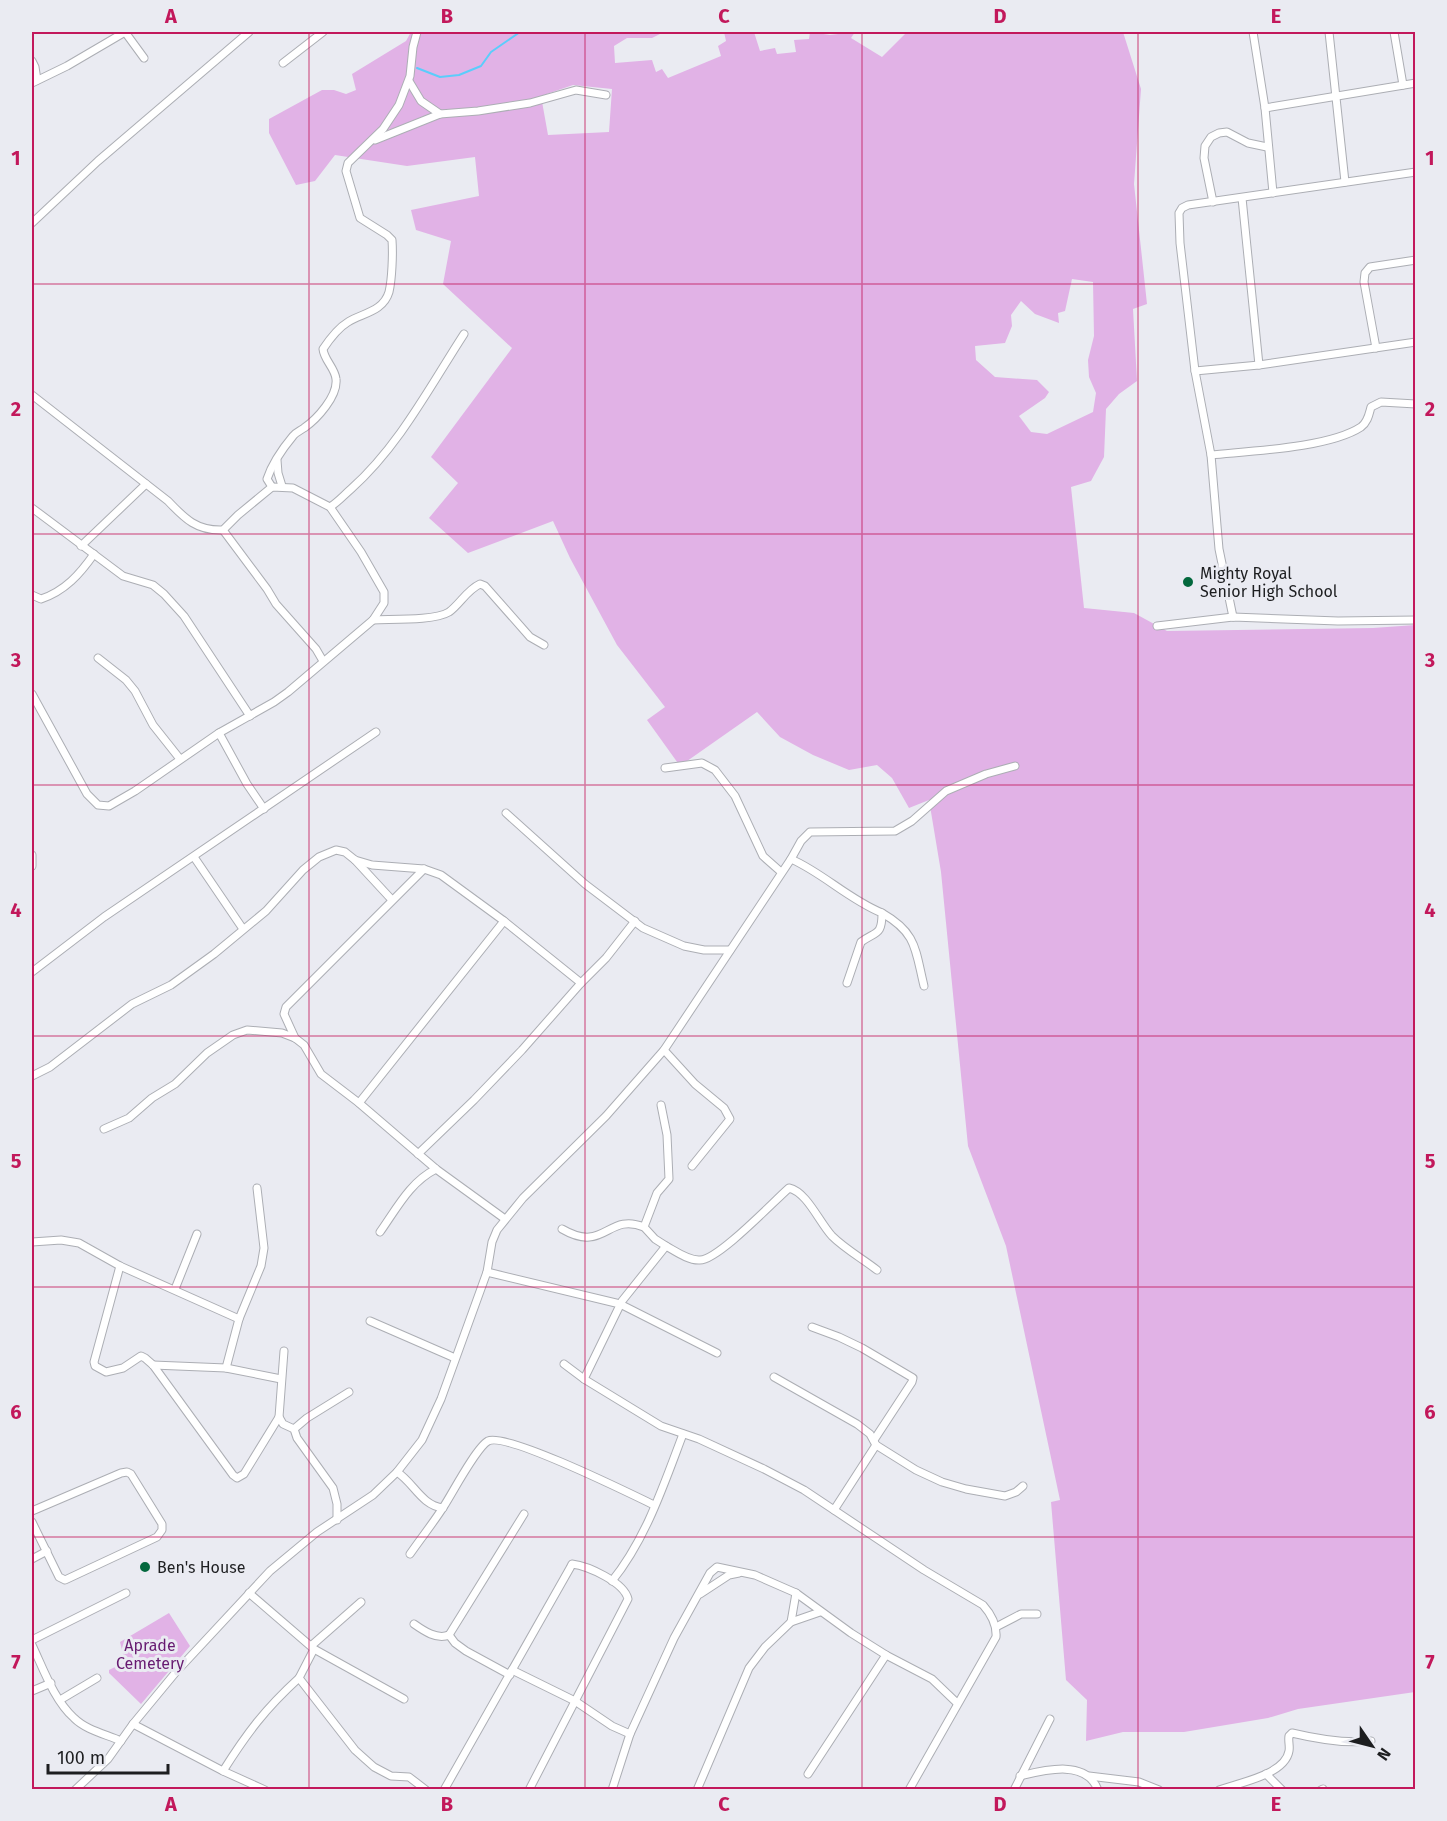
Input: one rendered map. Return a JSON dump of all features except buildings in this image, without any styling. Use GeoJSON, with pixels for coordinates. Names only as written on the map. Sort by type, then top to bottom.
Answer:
{"type":"FeatureCollection","features":[{"type":"Feature","properties":{"kind":"street"},"geometry":{"type":"LineString","coordinates":[[32,61],[35,67],[34,82],[67,66],[125,32],[144,58]]}},
{"type":"Feature","properties":{"kind":"street"},"geometry":{"type":"LineString","coordinates":[[32,223],[98,161],[249,32]]}},
{"type":"Feature","properties":{"kind":"street"},"geometry":{"type":"LineString","coordinates":[[283,63],[323,32]]}},
{"type":"Feature","properties":{"kind":"street"},"geometry":{"type":"LineString","coordinates":[[272,487],[267,479],[277,460],[295,433],[315,419],[334,390],[336,378],[332,367],[323,355],[327,342],[348,321],[372,312],[383,302],[388,292],[392,240],[360,218],[346,171],[353,157],[372,141],[389,120],[409,81],[417,32]]}},
{"type":"Feature","properties":{"kind":"street"},"geometry":{"type":"LineString","coordinates":[[1253,32],[1265,108],[1273,194]]}},
{"type":"Feature","properties":{"kind":"street"},"geometry":{"type":"LineString","coordinates":[[1329,32],[1345,182]]}},
{"type":"Feature","properties":{"kind":"street"},"geometry":{"type":"LineString","coordinates":[[1394,32],[1403,84]]}},
{"type":"Feature","properties":{"kind":"street"},"geometry":{"type":"LineString","coordinates":[[409,81],[421,101],[440,114]]}},
{"type":"Feature","properties":{"kind":"street"},"geometry":{"type":"LineString","coordinates":[[1265,108],[1416,83]]}},
{"type":"Feature","properties":{"kind":"street"},"geometry":{"type":"LineString","coordinates":[[372,141],[440,114],[530,103],[576,90],[606,94]]}},
{"type":"Feature","properties":{"kind":"street"},"geometry":{"type":"LineString","coordinates":[[1213,202],[1204,158],[1205,146],[1211,137],[1227,132],[1248,143],[1267,147]]}},
{"type":"Feature","properties":{"kind":"street"},"geometry":{"type":"LineString","coordinates":[[1233,617],[1219,549],[1211,455],[1195,371],[1180,243],[1179,213],[1188,205],[1416,172]]}},
{"type":"Feature","properties":{"kind":"street"},"geometry":{"type":"LineString","coordinates":[[1242,198],[1259,365]]}},
{"type":"Feature","properties":{"kind":"street"},"geometry":{"type":"LineString","coordinates":[[1376,348],[1364,282],[1365,273],[1370,267],[1416,260]]}},
{"type":"Feature","properties":{"kind":"street"},"geometry":{"type":"LineString","coordinates":[[330,507],[363,478],[389,449],[464,334]]}},
{"type":"Feature","properties":{"kind":"street"},"geometry":{"type":"LineString","coordinates":[[1195,371],[1259,365],[1416,342]]}},
{"type":"Feature","properties":{"kind":"street"},"geometry":{"type":"LineString","coordinates":[[32,395],[201,528],[223,530],[272,487],[293,488],[330,507],[361,552],[384,592],[384,603],[373,620],[274,702],[219,733],[109,806],[98,805],[87,794],[32,694]]}},
{"type":"Feature","properties":{"kind":"street"},"geometry":{"type":"LineString","coordinates":[[1211,455],[1323,441],[1361,427],[1367,421],[1371,407],[1377,404],[1416,404]]}},
{"type":"Feature","properties":{"kind":"street"},"geometry":{"type":"LineString","coordinates":[[277,460],[282,486]]}},
{"type":"Feature","properties":{"kind":"street"},"geometry":{"type":"LineString","coordinates":[[81,546],[146,484]]}},
{"type":"Feature","properties":{"kind":"street"},"geometry":{"type":"LineString","coordinates":[[32,508],[123,576],[153,585],[164,594],[184,616],[250,716]]}},
{"type":"Feature","properties":{"kind":"street"},"geometry":{"type":"LineString","coordinates":[[223,530],[276,604],[316,649],[323,661]]}},
{"type":"Feature","properties":{"kind":"street"},"geometry":{"type":"LineString","coordinates":[[32,595],[41,599],[56,594],[79,574],[94,554]]}},
{"type":"Feature","properties":{"kind":"street"},"geometry":{"type":"LineString","coordinates":[[373,620],[437,617],[450,611],[460,599],[480,584],[485,585],[530,637],[544,645]]}},
{"type":"Feature","properties":{"kind":"street"},"geometry":{"type":"LineString","coordinates":[[1157,626],[1233,617],[1338,621],[1416,620]]}},
{"type":"Feature","properties":{"kind":"street"},"geometry":{"type":"LineString","coordinates":[[98,658],[126,680],[135,691],[153,725],[180,759]]}},
{"type":"Feature","properties":{"kind":"street"},"geometry":{"type":"LineString","coordinates":[[32,972],[105,917],[376,732]]}},
{"type":"Feature","properties":{"kind":"street"},"geometry":{"type":"LineString","coordinates":[[219,733],[247,784],[264,809]]}},
{"type":"Feature","properties":{"kind":"street"},"geometry":{"type":"LineString","coordinates":[[665,768],[702,763],[715,770],[735,796],[763,856],[781,872]]}},
{"type":"Feature","properties":{"kind":"street"},"geometry":{"type":"LineString","coordinates":[[75,1790],[108,1759],[133,1724],[176,1672],[249,1593],[292,1551],[373,1495],[397,1472],[422,1440],[441,1399],[487,1272],[492,1242],[504,1219],[606,1116],[664,1050],[801,841],[810,832],[895,831],[912,821],[946,790],[986,774],[1015,766]]}},
{"type":"Feature","properties":{"kind":"street"},"geometry":{"type":"LineString","coordinates":[[506,813],[585,884],[649,932],[684,946],[704,950],[730,950]]}},
{"type":"Feature","properties":{"kind":"street"},"geometry":{"type":"LineString","coordinates":[[32,1076],[50,1067],[132,1004],[171,985],[214,954],[266,911],[303,870],[319,857],[336,850],[345,852],[392,900]]}},
{"type":"Feature","properties":{"kind":"street"},"geometry":{"type":"LineString","coordinates":[[32,855],[32,866]]}},
{"type":"Feature","properties":{"kind":"street"},"geometry":{"type":"LineString","coordinates":[[194,857],[243,929]]}},
{"type":"Feature","properties":{"kind":"street"},"geometry":{"type":"LineString","coordinates":[[790,859],[802,864],[859,902],[882,913],[908,932],[914,943],[924,986]]}},
{"type":"Feature","properties":{"kind":"street"},"geometry":{"type":"LineString","coordinates":[[355,860],[372,865],[424,868],[441,875],[504,921],[581,983]]}},
{"type":"Feature","properties":{"kind":"street"},"geometry":{"type":"LineString","coordinates":[[295,1038],[284,1014],[286,1007],[424,868]]}},
{"type":"Feature","properties":{"kind":"street"},"geometry":{"type":"LineString","coordinates":[[848,982],[861,942],[878,932],[882,913]]}},
{"type":"Feature","properties":{"kind":"street"},"geometry":{"type":"LineString","coordinates":[[359,1103],[504,921]]}},
{"type":"Feature","properties":{"kind":"street"},"geometry":{"type":"LineString","coordinates":[[418,1154],[474,1101],[606,958],[635,921]]}},
{"type":"Feature","properties":{"kind":"street"},"geometry":{"type":"LineString","coordinates":[[104,1130],[129,1118],[152,1098],[176,1084],[207,1053],[233,1035],[247,1030],[282,1033],[295,1038],[304,1045],[321,1074],[359,1103],[436,1169],[504,1219]]}},
{"type":"Feature","properties":{"kind":"street"},"geometry":{"type":"LineString","coordinates":[[664,1050],[695,1084],[724,1108],[730,1119],[692,1166]]}},
{"type":"Feature","properties":{"kind":"street"},"geometry":{"type":"LineString","coordinates":[[644,1227],[657,1193],[669,1179],[667,1135],[662,1105]]}},
{"type":"Feature","properties":{"kind":"street"},"geometry":{"type":"LineString","coordinates":[[422,1177],[425,1160]]}},
{"type":"Feature","properties":{"kind":"street"},"geometry":{"type":"LineString","coordinates":[[380,1232],[414,1184],[436,1169]]}},
{"type":"Feature","properties":{"kind":"street"},"geometry":{"type":"LineString","coordinates":[[226,1368],[239,1319],[261,1266],[264,1248],[257,1188]]}},
{"type":"Feature","properties":{"kind":"street"},"geometry":{"type":"LineString","coordinates":[[562,1229],[574,1236],[594,1238],[615,1226],[624,1223],[635,1224],[644,1227],[655,1239],[666,1246],[696,1260],[702,1260],[714,1255],[789,1188],[796,1190],[804,1197],[833,1236],[878,1270]]}},
{"type":"Feature","properties":{"kind":"street"},"geometry":{"type":"LineString","coordinates":[[176,1289],[197,1233]]}},
{"type":"Feature","properties":{"kind":"street"},"geometry":{"type":"LineString","coordinates":[[32,1242],[69,1240],[79,1243],[120,1266],[239,1319]]}},
{"type":"Feature","properties":{"kind":"street"},"geometry":{"type":"LineString","coordinates":[[584,1379],[620,1304],[666,1246]]}},
{"type":"Feature","properties":{"kind":"street"},"geometry":{"type":"LineString","coordinates":[[120,1266],[94,1362],[95,1366],[106,1372],[123,1368],[141,1356],[145,1358],[153,1365],[207,1442],[237,1478],[244,1474],[279,1417],[284,1351]]}},
{"type":"Feature","properties":{"kind":"street"},"geometry":{"type":"LineString","coordinates":[[487,1272],[620,1304],[717,1353]]}},
{"type":"Feature","properties":{"kind":"street"},"geometry":{"type":"LineString","coordinates":[[370,1321],[454,1359]]}},
{"type":"Feature","properties":{"kind":"street"},"geometry":{"type":"LineString","coordinates":[[812,1327],[854,1344],[913,1378],[834,1510]]}},
{"type":"Feature","properties":{"kind":"street"},"geometry":{"type":"LineString","coordinates":[[564,1364],[584,1379],[661,1426],[699,1439],[804,1490],[924,1570],[983,1605],[989,1612],[996,1627],[996,1637],[909,1790]]}},
{"type":"Feature","properties":{"kind":"street"},"geometry":{"type":"LineString","coordinates":[[153,1365],[226,1368],[281,1379]]}},
{"type":"Feature","properties":{"kind":"street"},"geometry":{"type":"LineString","coordinates":[[774,1377],[857,1424],[870,1434],[875,1442],[916,1470],[942,1482],[1005,1496],[1016,1492],[1023,1486]]}},
{"type":"Feature","properties":{"kind":"street"},"geometry":{"type":"LineString","coordinates":[[294,1429],[349,1392]]}},
{"type":"Feature","properties":{"kind":"street"},"geometry":{"type":"LineString","coordinates":[[279,1417],[283,1424],[294,1429],[297,1438],[333,1488],[337,1504],[337,1520]]}},
{"type":"Feature","properties":{"kind":"street"},"geometry":{"type":"LineString","coordinates":[[612,1581],[638,1540],[683,1434]]}},
{"type":"Feature","properties":{"kind":"street"},"geometry":{"type":"LineString","coordinates":[[410,1554],[443,1508],[478,1452],[488,1441],[493,1440],[526,1448],[654,1506]]}},
{"type":"Feature","properties":{"kind":"street"},"geometry":{"type":"LineString","coordinates":[[32,1511],[127,1472],[131,1474],[162,1524],[162,1530],[158,1537],[65,1580],[59,1577],[32,1521]]}},
{"type":"Feature","properties":{"kind":"street"},"geometry":{"type":"LineString","coordinates":[[397,1472],[410,1481],[420,1496],[435,1507],[443,1508]]}},
{"type":"Feature","properties":{"kind":"street"},"geometry":{"type":"LineString","coordinates":[[414,1624],[432,1635],[443,1638],[449,1635],[524,1514]]}},
{"type":"Feature","properties":{"kind":"street"},"geometry":{"type":"LineString","coordinates":[[32,1559],[47,1551]]}},
{"type":"Feature","properties":{"kind":"street"},"geometry":{"type":"LineString","coordinates":[[444,1790],[572,1564],[583,1566],[612,1581],[625,1591],[628,1599],[530,1790]]}},
{"type":"Feature","properties":{"kind":"street"},"geometry":{"type":"LineString","coordinates":[[612,1790],[630,1734],[675,1638],[710,1573],[717,1567],[745,1572],[779,1584],[796,1593],[820,1612],[886,1655],[932,1679],[957,1703]]}},
{"type":"Feature","properties":{"kind":"street"},"geometry":{"type":"LineString","coordinates":[[698,1595],[729,1575],[745,1572]]}},
{"type":"Feature","properties":{"kind":"street"},"geometry":{"type":"LineString","coordinates":[[121,1740],[89,1728],[75,1719],[60,1700],[32,1642],[126,1593]]}},
{"type":"Feature","properties":{"kind":"street"},"geometry":{"type":"LineString","coordinates":[[249,1593],[313,1647],[404,1699]]}},
{"type":"Feature","properties":{"kind":"street"},"geometry":{"type":"LineString","coordinates":[[791,1622],[796,1593]]}},
{"type":"Feature","properties":{"kind":"street"},"geometry":{"type":"LineString","coordinates":[[223,1771],[246,1734],[268,1706],[299,1678],[313,1647],[361,1602]]}},
{"type":"Feature","properties":{"kind":"street"},"geometry":{"type":"LineString","coordinates":[[697,1790],[748,1668],[765,1647],[791,1622],[820,1612]]}},
{"type":"Feature","properties":{"kind":"street"},"geometry":{"type":"LineString","coordinates":[[996,1627],[1021,1614],[1037,1614]]}},
{"type":"Feature","properties":{"kind":"street"},"geometry":{"type":"LineString","coordinates":[[449,1635],[455,1643],[575,1701],[612,1726],[630,1734]]}},
{"type":"Feature","properties":{"kind":"street"},"geometry":{"type":"LineString","coordinates":[[808,1774],[886,1655]]}},
{"type":"Feature","properties":{"kind":"street"},"geometry":{"type":"LineString","coordinates":[[60,1700],[97,1678]]}},
{"type":"Feature","properties":{"kind":"street"},"geometry":{"type":"LineString","coordinates":[[299,1678],[355,1750],[374,1767],[391,1776],[409,1777],[418,1781],[426,1790]]}},
{"type":"Feature","properties":{"kind":"street"},"geometry":{"type":"LineString","coordinates":[[32,1691],[51,1683]]}},
{"type":"Feature","properties":{"kind":"street"},"geometry":{"type":"LineString","coordinates":[[1014,1790],[1050,1719]]}},
{"type":"Feature","properties":{"kind":"street"},"geometry":{"type":"LineString","coordinates":[[133,1724],[247,1786],[265,1790]]}},
{"type":"Feature","properties":{"kind":"street"},"geometry":{"type":"LineString","coordinates":[[1219,1790],[1266,1774],[1279,1765],[1289,1752],[1289,1736],[1292,1733],[1305,1737],[1357,1743],[1371,1741]]}},
{"type":"Feature","properties":{"kind":"street"},"geometry":{"type":"LineString","coordinates":[[1020,1776],[1054,1769],[1068,1769],[1089,1776],[1138,1782],[1159,1790]]}},
{"type":"Feature","properties":{"kind":"street"},"geometry":{"type":"LineString","coordinates":[[1266,1774],[1282,1790]]}},
{"type":"Feature","properties":{"kind":"street"},"geometry":{"type":"LineString","coordinates":[[1089,1776],[1098,1790]]}},
{"type":"Feature","properties":{"kind":"green space"},"geometry":{"type":"Polygon","coordinates":[[[411,32],[664,32],[652,38],[627,38],[614,46],[615,63],[652,60],[656,72],[662,69],[668,78],[721,56],[718,46],[726,41],[724,32],[754,32],[760,51],[775,48],[777,54],[796,52],[794,40],[809,39],[810,32],[830,35],[855,32],[851,38],[882,57],[907,32],[1123,32],[1141,89],[1134,184],[1147,304],[1133,309],[1137,381],[1119,394],[1106,409],[1104,457],[1091,481],[1071,487],[1084,608],[1134,613],[1167,631],[1373,628],[1415,625],[1415,1692],[1298,1709],[1268,1718],[1184,1732],[1123,1732],[1086,1741],[1087,1700],[1066,1680],[1051,1502],[1060,1500],[1006,1246],[968,1146],[941,872],[929,800],[909,808],[892,778],[877,765],[849,770],[813,755],[780,737],[757,712],[680,766],[647,720],[665,707],[617,645],[570,558],[553,521],[468,553],[429,518],[458,483],[431,457],[512,348],[443,284],[451,241],[416,230],[411,210],[479,196],[475,157],[407,166],[335,155],[315,181],[296,185],[269,133],[269,119],[322,90],[334,90],[346,94],[356,90],[352,74],[406,41],[411,32]],[[573,85],[541,96],[548,135],[609,132],[612,89],[573,85]],[[1072,279],[1065,311],[1058,313],[1059,323],[1035,314],[1021,301],[1011,315],[1012,326],[1005,343],[975,346],[976,360],[995,377],[1037,380],[1049,392],[1045,398],[1019,416],[1031,432],[1047,434],[1093,412],[1096,393],[1089,377],[1088,360],[1094,336],[1093,282],[1072,279]]]}},
{"type":"Feature","properties":{"kind":"green space","name":"Aprade Cemetery"},"geometry":{"type":"Polygon","coordinates":[[[169,1613],[190,1646],[141,1704],[109,1673],[109,1670],[125,1662],[120,1642],[169,1613]]]}},
{"type":"Feature","properties":{"kind":"waterway"},"geometry":{"type":"LineString","coordinates":[[417,68],[440,77],[459,75],[481,66],[491,52],[520,32]]}},
{"type":"Feature","properties":{"kind":"place","name":"Mighty Royal Senior High School"},"geometry":{"type":"Point","coordinates":[1188,582]}},
{"type":"Feature","properties":{"kind":"place","name":"Ben's House"},"geometry":{"type":"Point","coordinates":[145,1567]}}]}
